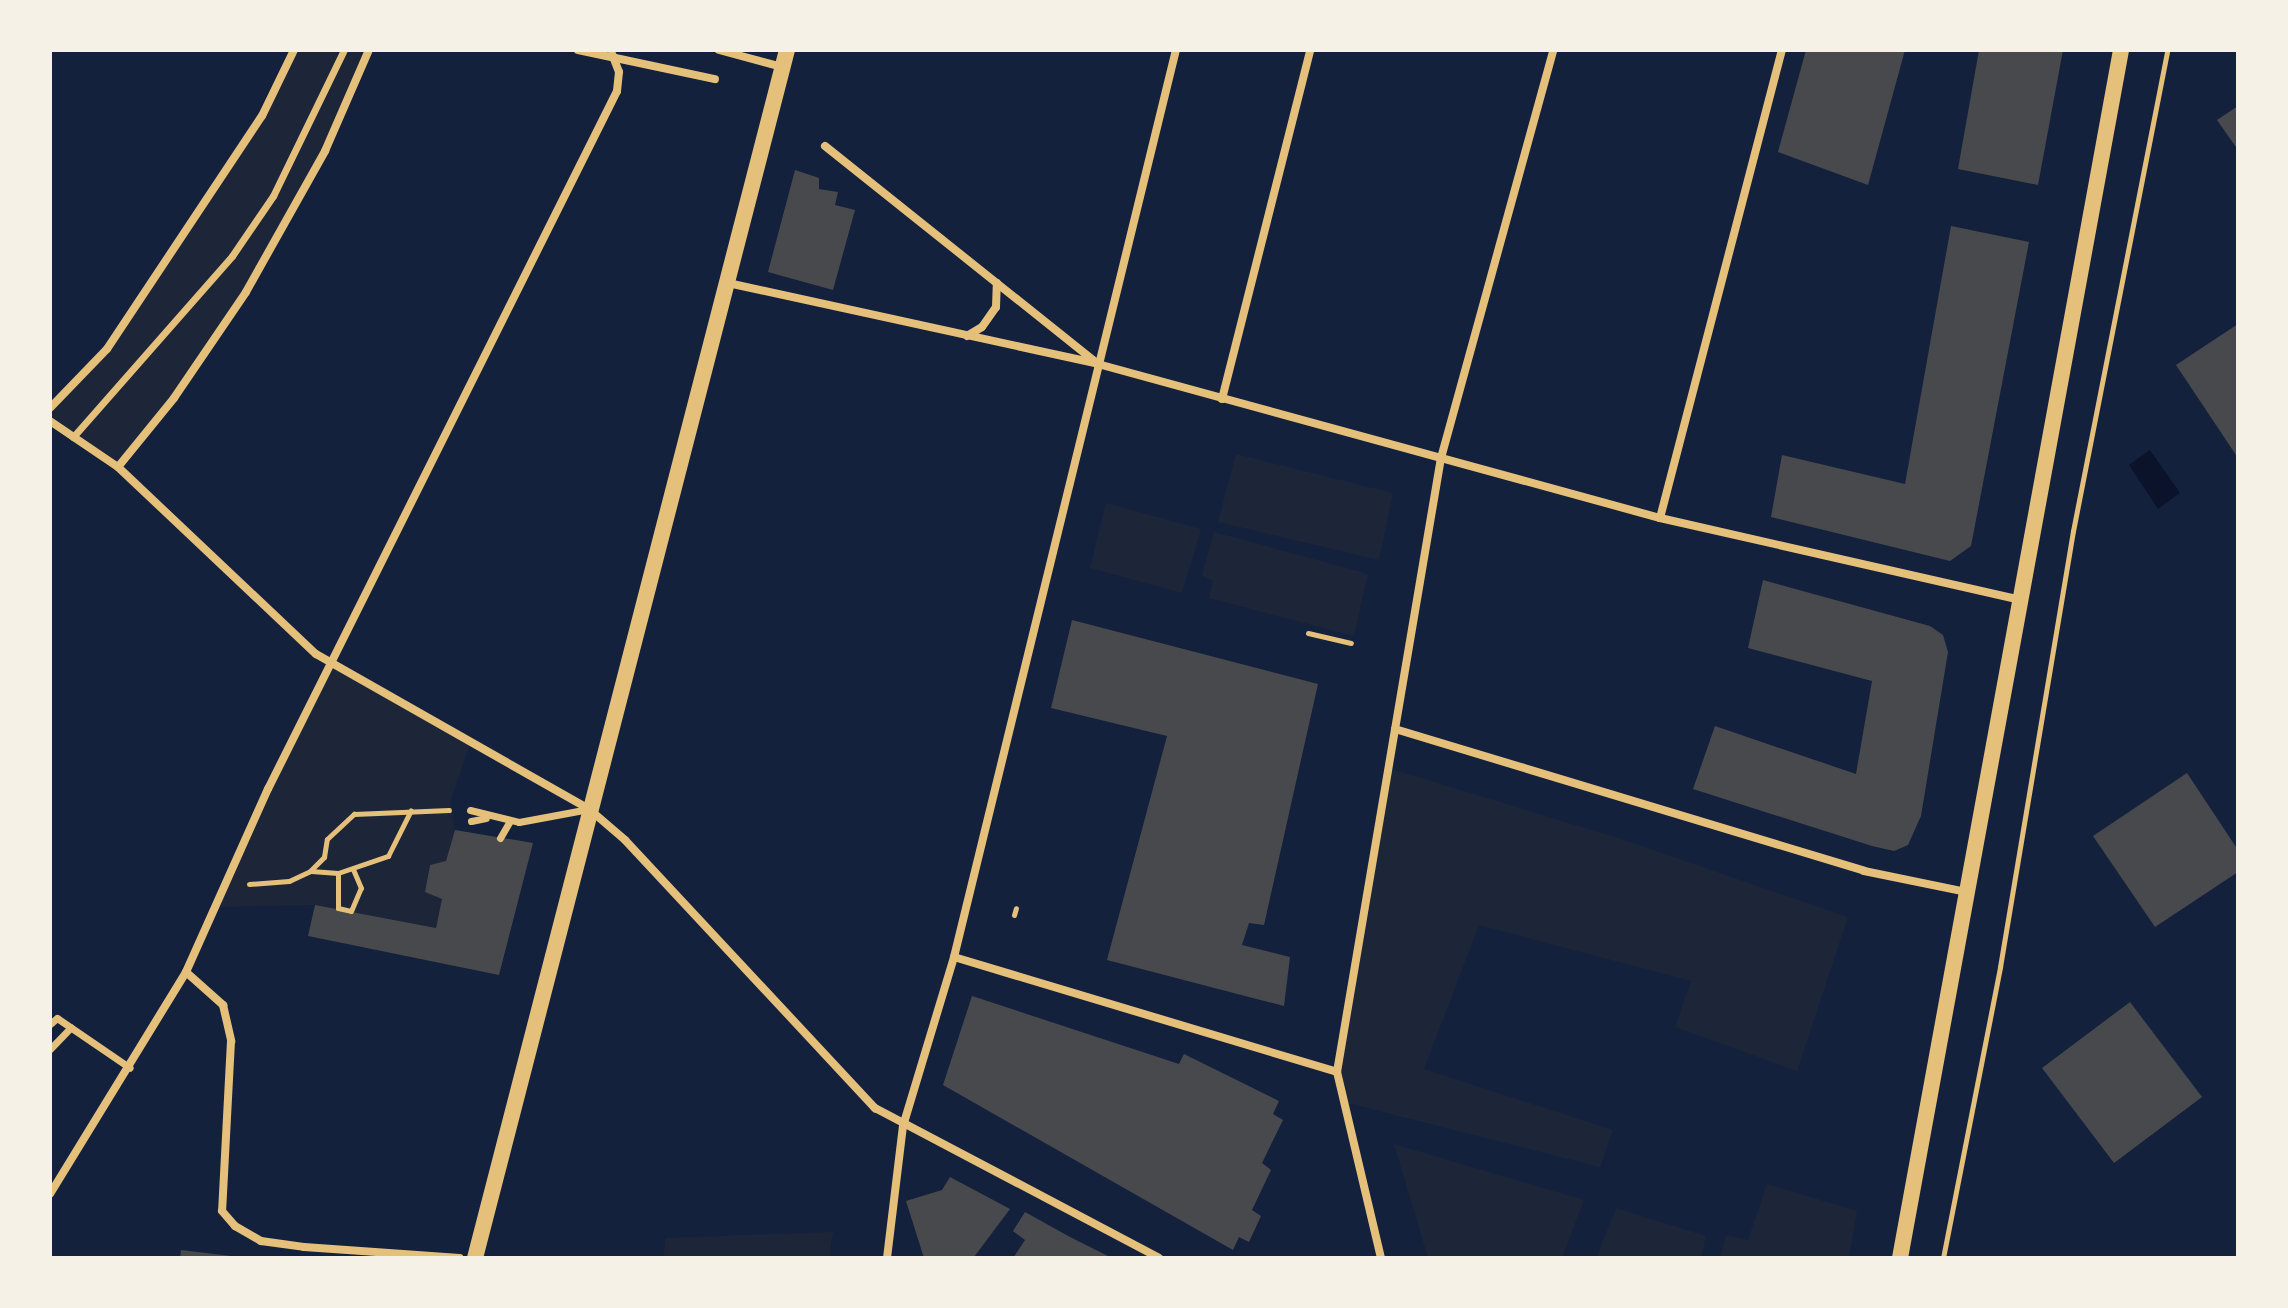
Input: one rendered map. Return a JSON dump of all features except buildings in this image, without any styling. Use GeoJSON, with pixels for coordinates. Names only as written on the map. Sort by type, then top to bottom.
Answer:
{"type":"FeatureCollection","features":[{"type":"Feature","properties":{"kind":"main road"},"geometry":{"type":"LineString","coordinates":[[475,1258],[787,50]]}},
{"type":"Feature","properties":{"kind":"main road"},"geometry":{"type":"LineString","coordinates":[[1900,1258],[2121,50]]}},
{"type":"Feature","properties":{"kind":"street"},"geometry":{"type":"LineString","coordinates":[[50,408],[116,336],[262,116],[294,50]]}},
{"type":"Feature","properties":{"kind":"street"},"geometry":{"type":"LineString","coordinates":[[73,437],[232,256],[273,196],[344,50]]}},
{"type":"Feature","properties":{"kind":"street"},"geometry":{"type":"LineString","coordinates":[[118,467],[174,398],[246,292],[325,151],[369,50]]}},
{"type":"Feature","properties":{"kind":"street"},"geometry":{"type":"LineString","coordinates":[[578,50],[612,54],[715,79]]}},
{"type":"Feature","properties":{"kind":"street"},"geometry":{"type":"LineString","coordinates":[[719,50],[783,67]]}},
{"type":"Feature","properties":{"kind":"street"},"geometry":{"type":"LineString","coordinates":[[887,1258],[903,1126],[954,957],[1176,50]]}},
{"type":"Feature","properties":{"kind":"street"},"geometry":{"type":"LineString","coordinates":[[1222,399],[1310,50]]}},
{"type":"Feature","properties":{"kind":"street"},"geometry":{"type":"LineString","coordinates":[[1381,1258],[1337,1072],[1441,458],[1553,50]]}},
{"type":"Feature","properties":{"kind":"street"},"geometry":{"type":"LineString","coordinates":[[1660,518],[1782,50]]}},
{"type":"Feature","properties":{"kind":"street"},"geometry":{"type":"LineString","coordinates":[[50,1194],[186,972],[332,659],[617,91],[619,72],[612,54]]}},
{"type":"Feature","properties":{"kind":"street"},"geometry":{"type":"LineString","coordinates":[[825,146],[1098,364]]}},
{"type":"Feature","properties":{"kind":"street"},"geometry":{"type":"LineString","coordinates":[[728,283],[1098,364],[1660,518],[2020,600]]}},
{"type":"Feature","properties":{"kind":"street"},"geometry":{"type":"LineString","coordinates":[[966,336],[982,327],[996,307],[997,283]]}},
{"type":"Feature","properties":{"kind":"street"},"geometry":{"type":"LineString","coordinates":[[50,421],[118,467],[316,654],[332,659],[589,809],[625,840],[875,1108],[903,1126],[1159,1258]]}},
{"type":"Feature","properties":{"kind":"street"},"geometry":{"type":"LineString","coordinates":[[1395,729],[1875,874],[1966,892]]}},
{"type":"Feature","properties":{"kind":"street"},"geometry":{"type":"LineString","coordinates":[[471,821],[486,818],[510,821],[589,809]]}},
{"type":"Feature","properties":{"kind":"street"},"geometry":{"type":"LineString","coordinates":[[470,810],[486,818]]}},
{"type":"Feature","properties":{"kind":"street"},"geometry":{"type":"LineString","coordinates":[[500,838],[510,821]]}},
{"type":"Feature","properties":{"kind":"street"},"geometry":{"type":"LineString","coordinates":[[954,957],[1337,1072]]}},
{"type":"Feature","properties":{"kind":"street"},"geometry":{"type":"LineString","coordinates":[[186,972],[223,1005],[231,1041],[222,1211],[235,1226],[261,1241],[460,1258]]}},
{"type":"Feature","properties":{"kind":"street"},"geometry":{"type":"LineString","coordinates":[[50,1024],[57,1018],[130,1068]]}},
{"type":"Feature","properties":{"kind":"street"},"geometry":{"type":"LineString","coordinates":[[50,1049],[71,1027]]}},
{"type":"Feature","properties":{"kind":"path"},"geometry":{"type":"LineString","coordinates":[[1943,1258],[2000,967],[2073,531],[2167,50]]}},
{"type":"Feature","properties":{"kind":"path"},"geometry":{"type":"LineString","coordinates":[[1308,633],[1351,643]]}},
{"type":"Feature","properties":{"kind":"path"},"geometry":{"type":"LineString","coordinates":[[310,871],[338,873],[388,856],[411,810]]}},
{"type":"Feature","properties":{"kind":"path"},"geometry":{"type":"LineString","coordinates":[[226,884],[289,881],[310,871],[324,857],[327,839],[354,814],[452,810]]}},
{"type":"Feature","properties":{"kind":"path"},"geometry":{"type":"LineString","coordinates":[[338,873],[338,908],[351,911],[361,888],[353,869]]}},
{"type":"Feature","properties":{"kind":"shaded area"},"geometry":{"type":"Polygon","coordinates":[[[294,50],[369,50],[325,151],[246,292],[174,398],[118,467],[50,421],[50,408],[107,349],[262,116],[294,50]]]}},
{"type":"Feature","properties":{"kind":"shaded area"},"geometry":{"type":"Polygon","coordinates":[[[2150,450],[2180,493],[2158,509],[2129,465],[2150,450]]]}},
{"type":"Feature","properties":{"kind":"shaded area"},"geometry":{"type":"Polygon","coordinates":[[[1236,454],[1393,493],[1379,560],[1218,522],[1236,454]]]}},
{"type":"Feature","properties":{"kind":"shaded area"},"geometry":{"type":"Polygon","coordinates":[[[1106,503],[1201,529],[1182,593],[1090,568],[1106,503]]]}},
{"type":"Feature","properties":{"kind":"shaded area"},"geometry":{"type":"Polygon","coordinates":[[[1214,532],[1368,574],[1354,636],[1209,598],[1213,581],[1202,575],[1214,532]]]}},
{"type":"Feature","properties":{"kind":"shaded area"},"geometry":{"type":"Polygon","coordinates":[[[332,659],[472,739],[450,802],[455,830],[446,861],[429,865],[425,892],[442,899],[436,928],[315,905],[216,907],[332,659]]]}},
{"type":"Feature","properties":{"kind":"shaded area"},"geometry":{"type":"Polygon","coordinates":[[[1388,768],[1618,838],[1848,917],[1797,1071],[1675,1027],[1691,981],[1479,925],[1424,1069],[1613,1130],[1600,1167],[1344,1102],[1337,1072],[1388,768]]]}},
{"type":"Feature","properties":{"kind":"shaded area"},"geometry":{"type":"Polygon","coordinates":[[[1394,1144],[1584,1200],[1562,1258],[1428,1258],[1394,1144]]]}},
{"type":"Feature","properties":{"kind":"shaded area"},"geometry":{"type":"Polygon","coordinates":[[[1767,1184],[1857,1211],[1849,1258],[1720,1258],[1726,1235],[1748,1240],[1767,1184]]]}},
{"type":"Feature","properties":{"kind":"shaded area"},"geometry":{"type":"Polygon","coordinates":[[[1616,1208],[1706,1236],[1701,1258],[1596,1258],[1616,1208]]]}},
{"type":"Feature","properties":{"kind":"shaded area"},"geometry":{"type":"Polygon","coordinates":[[[833,1232],[829,1258],[664,1258],[665,1238],[833,1232]]]}}]}
